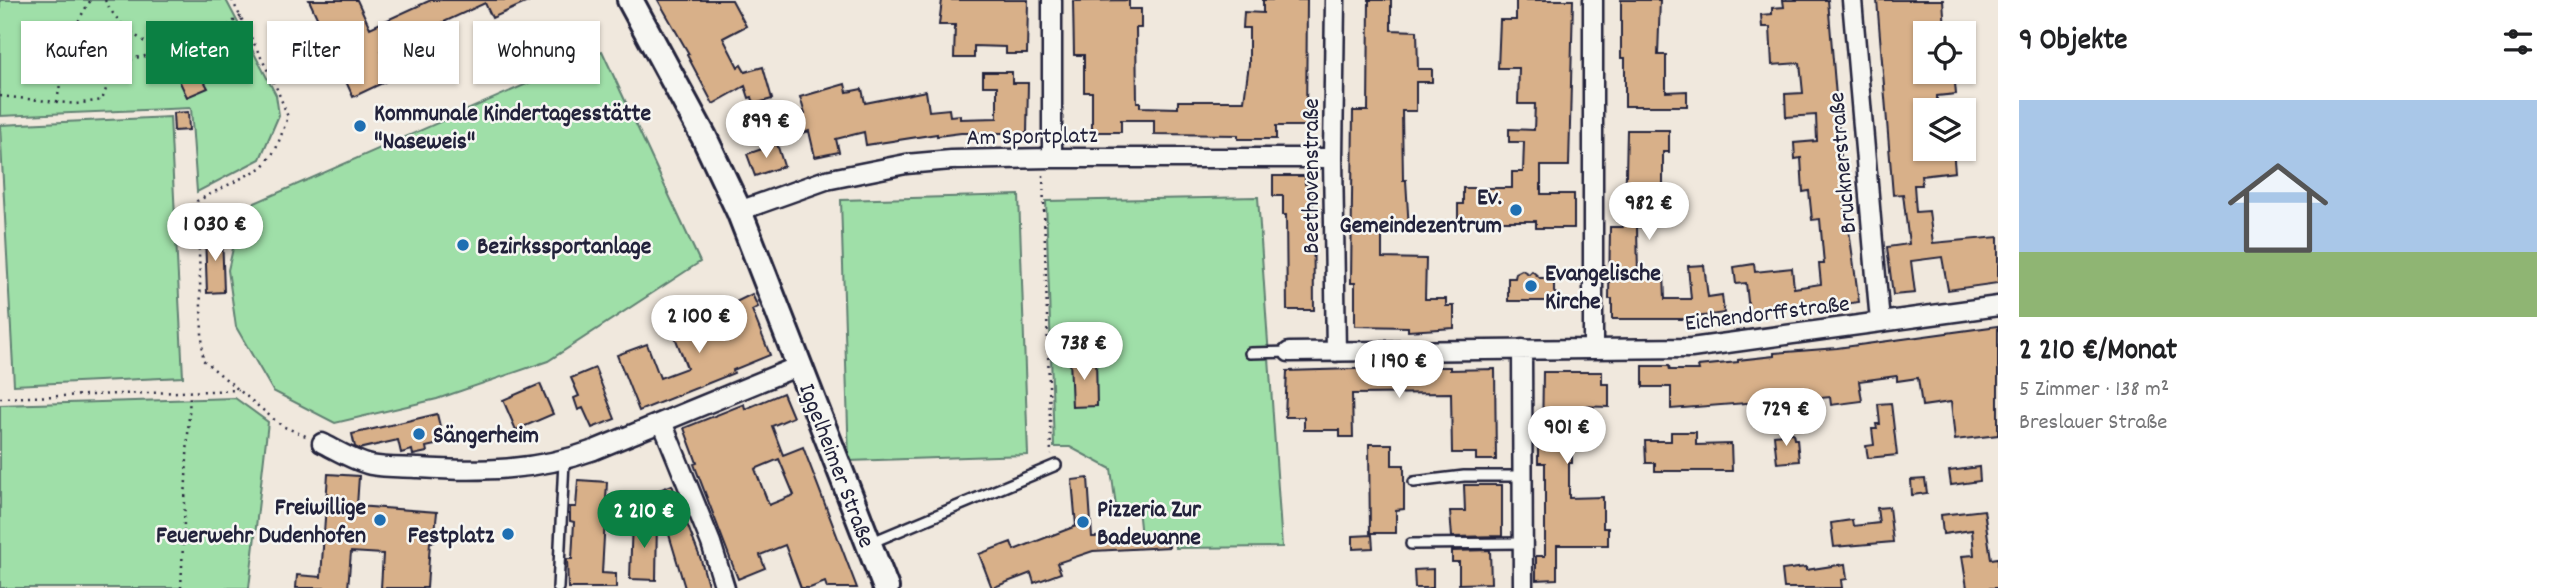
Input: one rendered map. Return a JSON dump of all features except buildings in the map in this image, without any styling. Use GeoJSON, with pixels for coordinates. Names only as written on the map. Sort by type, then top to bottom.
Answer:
{"type":"FeatureCollection","features":[{"type":"Feature","properties":{"kind":"street","name":"Iggelheimer Straße"},"geometry":{"type":"LineString","coordinates":[[630,0],[704,137],[739,211],[886,588]]}},
{"type":"Feature","properties":{"kind":"street"},"geometry":{"type":"LineString","coordinates":[[1047,158],[1052,0]]}},
{"type":"Feature","properties":{"kind":"street","name":"Beethovenstraße"},"geometry":{"type":"LineString","coordinates":[[1335,0],[1333,158],[1336,352]]}},
{"type":"Feature","properties":{"kind":"street"},"geometry":{"type":"LineString","coordinates":[[1593,0],[1593,349]]}},
{"type":"Feature","properties":{"kind":"street","name":"Brucknerstraße"},"geometry":{"type":"LineString","coordinates":[[1852,0],[1880,322]]}},
{"type":"Feature","properties":{"kind":"street","name":"Am Sportplatz"},"geometry":{"type":"LineString","coordinates":[[739,211],[826,180],[866,171],[951,160],[1333,158]]}},
{"type":"Feature","properties":{"kind":"street","name":"Eichendorffstraße"},"geometry":{"type":"LineString","coordinates":[[1289,352],[1691,348],[1998,306]]}},
{"type":"Feature","properties":{"kind":"street"},"geometry":{"type":"LineString","coordinates":[[1522,349],[1523,588]]}},
{"type":"Feature","properties":{"kind":"street"},"geometry":{"type":"LineString","coordinates":[[322,443],[373,466],[459,471],[527,467],[564,461],[801,365]]}},
{"type":"Feature","properties":{"kind":"street"},"geometry":{"type":"LineString","coordinates":[[662,422],[712,543],[725,588]]}},
{"type":"Feature","properties":{"kind":"lane"},"geometry":{"type":"LineString","coordinates":[[1250,353],[1289,352]]}},
{"type":"Feature","properties":{"kind":"lane"},"geometry":{"type":"LineString","coordinates":[[558,588],[564,461]]}},
{"type":"Feature","properties":{"kind":"lane"},"geometry":{"type":"LineString","coordinates":[[868,544],[1056,465]]}},
{"type":"Feature","properties":{"kind":"lane"},"geometry":{"type":"LineString","coordinates":[[1414,482],[1464,476],[1523,476]]}},
{"type":"Feature","properties":{"kind":"lane"},"geometry":{"type":"LineString","coordinates":[[1411,544],[1523,543]]}},
{"type":"Feature","properties":{"kind":"path"},"geometry":{"type":"LineString","coordinates":[[57,102],[69,41],[91,0]]}},
{"type":"Feature","properties":{"kind":"path"},"geometry":{"type":"LineString","coordinates":[[105,0],[113,16],[124,28],[146,43]]}},
{"type":"Feature","properties":{"kind":"path"},"geometry":{"type":"LineString","coordinates":[[232,0],[278,89],[288,117],[276,149],[263,167],[197,201],[203,360],[282,426],[322,443]]}},
{"type":"Feature","properties":{"kind":"path"},"geometry":{"type":"LineString","coordinates":[[234,21],[241,16]]}},
{"type":"Feature","properties":{"kind":"path"},"geometry":{"type":"LineString","coordinates":[[0,96],[76,104],[102,100],[112,73],[134,58],[146,56]]}},
{"type":"Feature","properties":{"kind":"path"},"geometry":{"type":"LineString","coordinates":[[1047,158],[1044,263],[1051,456],[1056,465]]}},
{"type":"Feature","properties":{"kind":"path"},"geometry":{"type":"LineString","coordinates":[[0,398],[239,390]]}},
{"type":"Feature","properties":{"kind":"path"},"geometry":{"type":"LineString","coordinates":[[181,588],[190,392]]}},
{"type":"Feature","properties":{"kind":"green space"},"geometry":{"type":"Polygon","coordinates":[[[0,0],[226,0],[237,21],[146,21],[146,84],[253,84],[253,51],[267,78],[267,84],[270,84],[276,95],[279,115],[260,159],[197,192],[191,108],[0,116],[0,0]]]}},
{"type":"Feature","properties":{"kind":"green space","name":"Bezirkssportanlage"},"geometry":{"type":"Polygon","coordinates":[[[602,51],[700,262],[548,361],[437,399],[335,423],[273,391],[236,327],[228,270],[238,227],[250,205],[527,84],[600,84],[602,51]]]}},
{"type":"Feature","properties":{"kind":"green space"},"geometry":{"type":"Polygon","coordinates":[[[170,117],[183,377],[14,385],[0,125],[170,117]]]}},
{"type":"Feature","properties":{"kind":"green space"},"geometry":{"type":"Polygon","coordinates":[[[1019,195],[1028,455],[849,461],[841,200],[1019,195]]]}},
{"type":"Feature","properties":{"kind":"green space"},"geometry":{"type":"Polygon","coordinates":[[[1258,197],[1282,547],[1176,548],[1175,535],[1141,537],[1138,508],[1116,507],[1111,469],[1070,447],[1054,447],[1046,201],[1258,197]]]}},
{"type":"Feature","properties":{"kind":"green space"},"geometry":{"type":"Polygon","coordinates":[[[235,398],[268,422],[249,588],[0,588],[0,405],[235,398]]]}},
{"type":"Feature","properties":{"kind":"place","name":"Kommunale Kindertagesstätte \"Naseweis\""},"geometry":{"type":"Point","coordinates":[360,126]}},
{"type":"Feature","properties":{"kind":"place","name":"Ev. Gemeindezentrum"},"geometry":{"type":"Point","coordinates":[1516,210]}},
{"type":"Feature","properties":{"kind":"place","name":"Bezirkssportanlage"},"geometry":{"type":"Point","coordinates":[463,245]}},
{"type":"Feature","properties":{"kind":"place","name":"Evangelische Kirche"},"geometry":{"type":"Point","coordinates":[1531,286]}},
{"type":"Feature","properties":{"kind":"place","name":"Sängerheim"},"geometry":{"type":"Point","coordinates":[419,434]}},
{"type":"Feature","properties":{"kind":"place","name":"Freiwillige Feuerwehr Dudenhofen"},"geometry":{"type":"Point","coordinates":[380,520]}},
{"type":"Feature","properties":{"kind":"place","name":"Pizzeria Zur Badewanne"},"geometry":{"type":"Point","coordinates":[1083,522]}},
{"type":"Feature","properties":{"kind":"place","name":"Festplatz"},"geometry":{"type":"Point","coordinates":[508,534]}}]}
